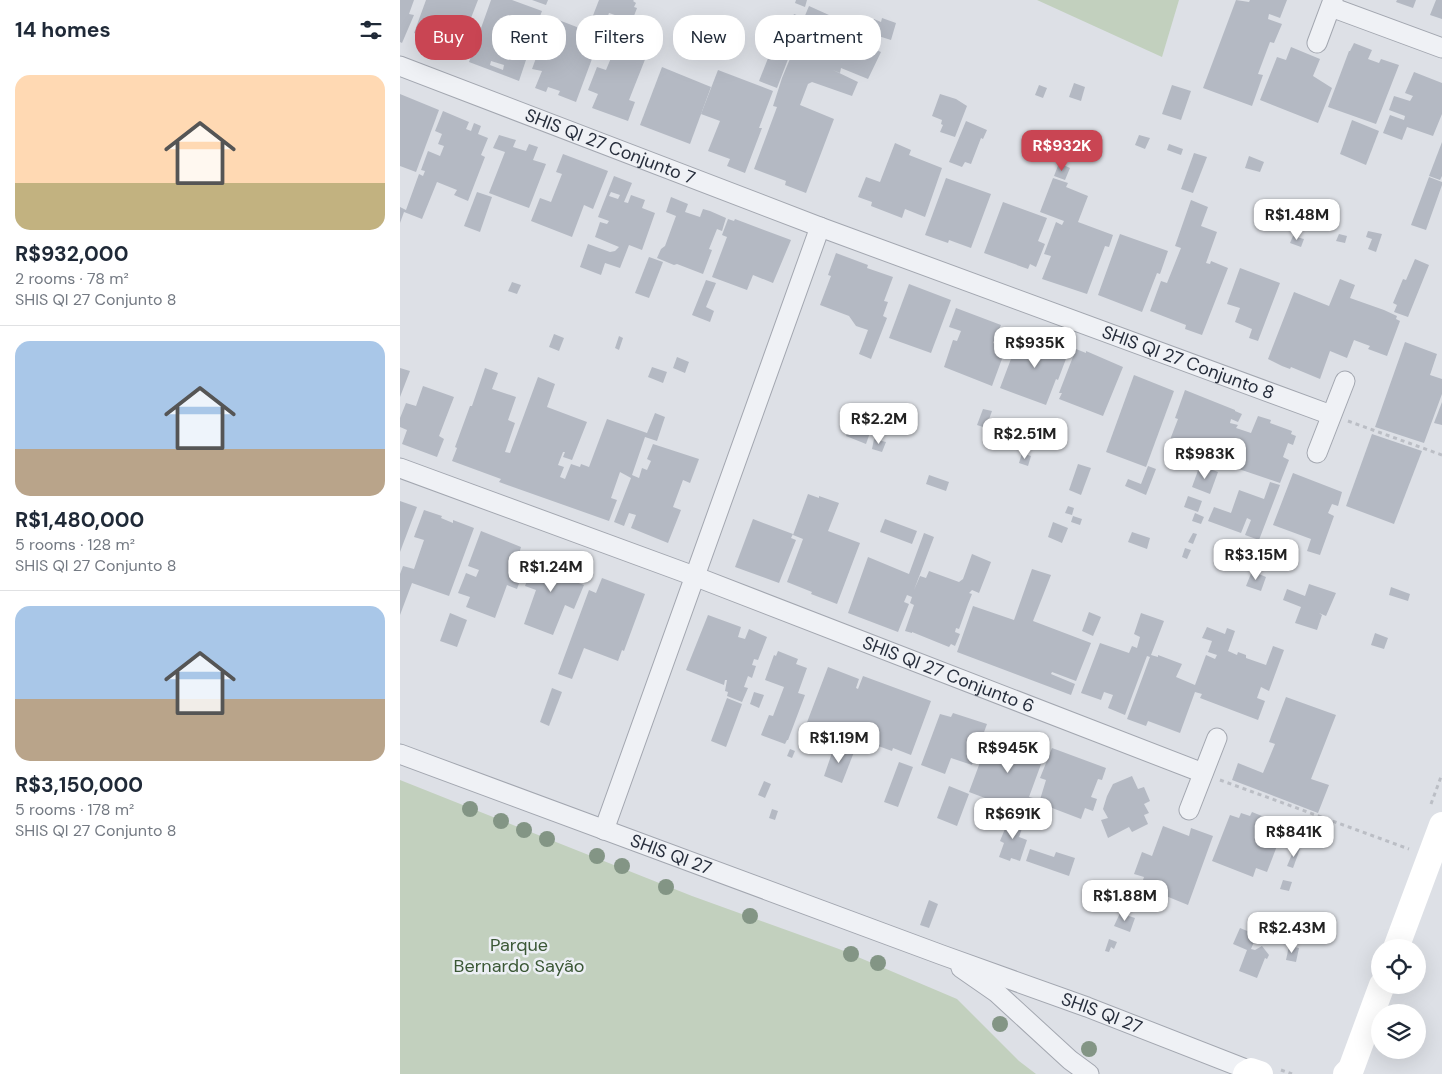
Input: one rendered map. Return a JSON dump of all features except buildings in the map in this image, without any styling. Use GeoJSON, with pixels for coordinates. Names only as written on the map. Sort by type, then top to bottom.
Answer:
{"type":"FeatureCollection","features":[{"type":"Feature","properties":{"kind":"street"},"geometry":{"type":"LineString","coordinates":[[1317,43],[1332,3],[1442,48]]}},
{"type":"Feature","properties":{"kind":"street","name":"SHIS QI 27 Conjunto 7"},"geometry":{"type":"LineString","coordinates":[[400,66],[820,227]]}},
{"type":"Feature","properties":{"kind":"street"},"geometry":{"type":"LineString","coordinates":[[604,830],[820,227]]}},
{"type":"Feature","properties":{"kind":"street","name":"SHIS QI 27 Conjunto 8"},"geometry":{"type":"LineString","coordinates":[[820,227],[1332,415]]}},
{"type":"Feature","properties":{"kind":"street"},"geometry":{"type":"LineString","coordinates":[[1317,453],[1344,381]]}},
{"type":"Feature","properties":{"kind":"street","name":"SHIS QI 27 Conjunto 6"},"geometry":{"type":"LineString","coordinates":[[400,468],[694,576],[1203,774]]}},
{"type":"Feature","properties":{"kind":"street"},"geometry":{"type":"LineString","coordinates":[[1189,810],[1217,738]]}},
{"type":"Feature","properties":{"kind":"street","name":"SHIS QI 27"},"geometry":{"type":"LineString","coordinates":[[400,754],[1087,1007],[1252,1073]]}},
{"type":"Feature","properties":{"kind":"street"},"geometry":{"type":"LineString","coordinates":[[1399,939],[1442,825]]}},
{"type":"Feature","properties":{"kind":"street","name":"SHIS QI 27"},"geometry":{"type":"LineString","coordinates":[[942,955],[997,993],[1070,1060],[1089,1074]]}},
{"type":"Feature","properties":{"kind":"street"},"geometry":{"type":"LineString","coordinates":[[1350,1072],[1379,994]]}},
{"type":"Feature","properties":{"kind":"path"},"geometry":{"type":"LineString","coordinates":[[1332,415],[1442,455]]}},
{"type":"Feature","properties":{"kind":"path"},"geometry":{"type":"LineString","coordinates":[[1203,774],[1414,851]]}},
{"type":"Feature","properties":{"kind":"green space"},"geometry":{"type":"Polygon","coordinates":[[[1037,0],[1179,0],[1162,57],[1037,0]]]}},
{"type":"Feature","properties":{"kind":"green space","name":"Parque Bernardo Sayão"},"geometry":{"type":"Polygon","coordinates":[[[400,780],[692,896],[839,949],[957,999],[1019,1061],[1036,1074],[400,1074],[400,780]]]}}]}
